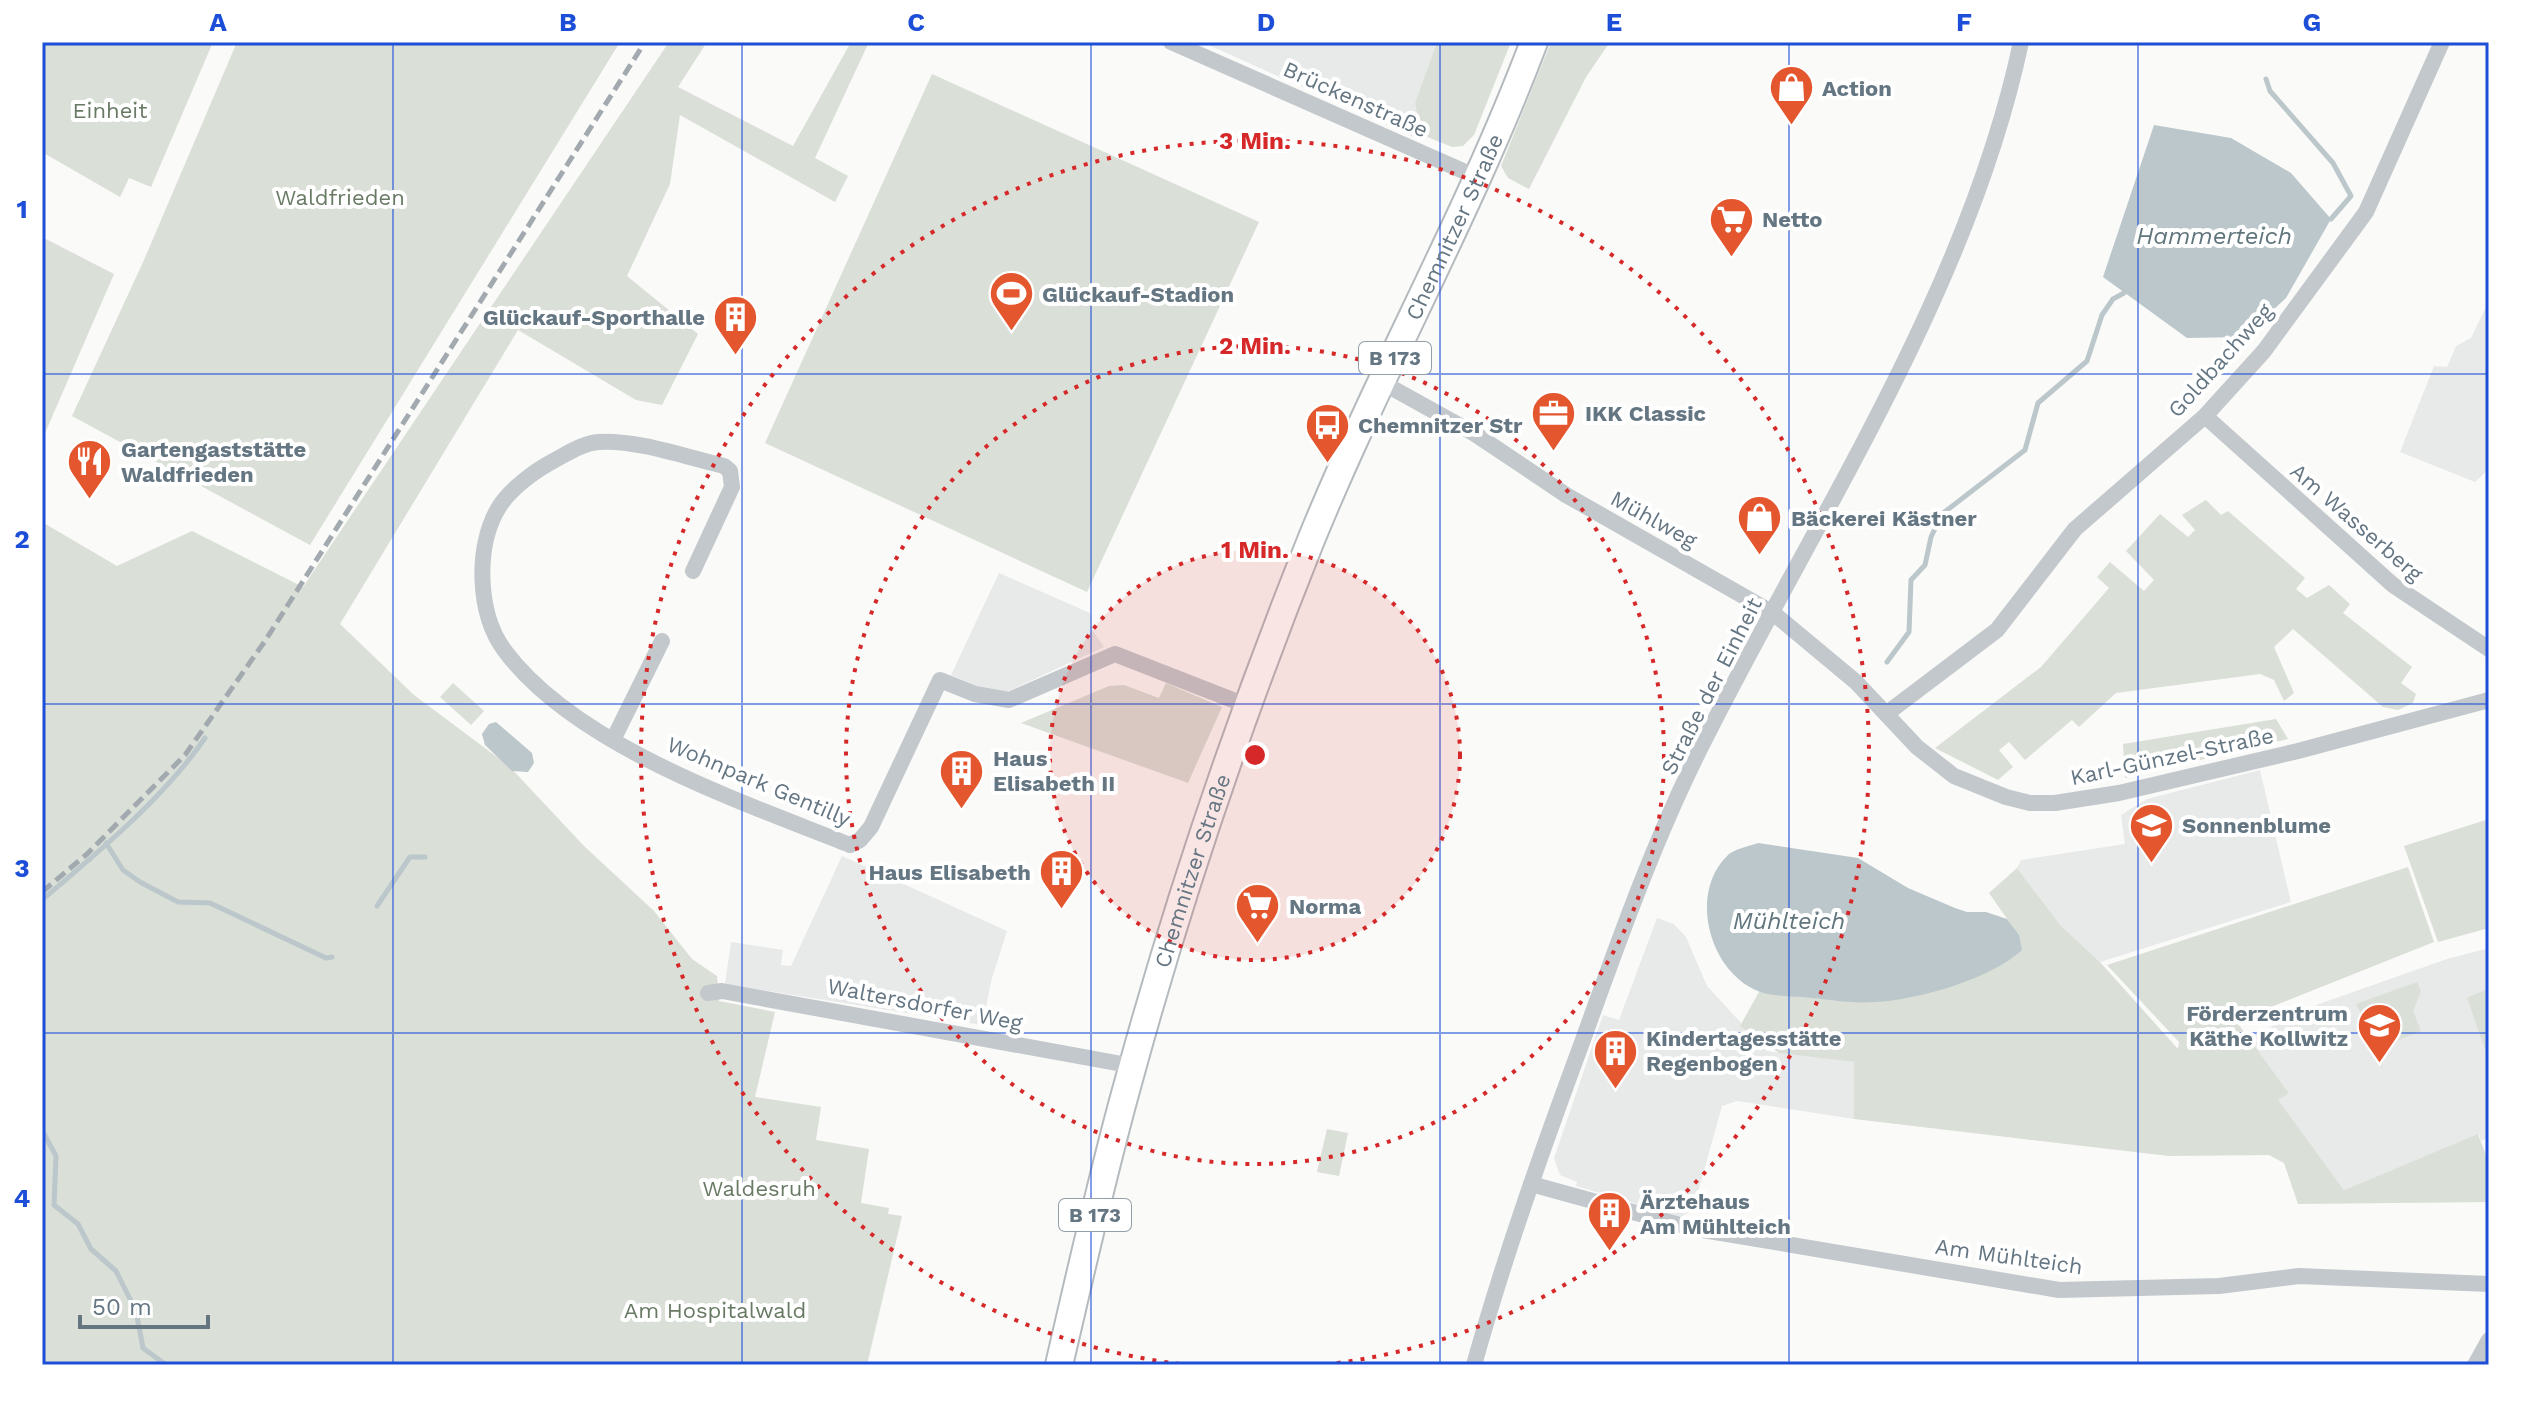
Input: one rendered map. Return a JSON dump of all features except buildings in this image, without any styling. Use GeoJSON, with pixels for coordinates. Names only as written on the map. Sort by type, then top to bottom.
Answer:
{"type":"FeatureCollection","features":[{"type":"Feature","properties":{"kind":"main road","name":"Chemnitzer Straße"},"geometry":{"type":"LineString","coordinates":[[1059,1365],[1133,1066],[1194,863],[1248,706],[1312,538],[1479,178],[1534,42]]}},
{"type":"Feature","properties":{"kind":"street","name":"Brückenstraße"},"geometry":{"type":"LineString","coordinates":[[1171,42],[1479,178]]}},
{"type":"Feature","properties":{"kind":"street","name":"Straße der Einheit"},"geometry":{"type":"LineString","coordinates":[[1474,1365],[1531,1184],[1629,914],[1697,755],[1907,354],[1988,157],[2021,42]]}},
{"type":"Feature","properties":{"kind":"street","name":"Goldbachweg"},"geometry":{"type":"LineString","coordinates":[[1886,714],[1997,630],[2075,529],[2205,416],[2264,351],[2366,212],[2442,42]]}},
{"type":"Feature","properties":{"kind":"street","name":"Mühlweg"},"geometry":{"type":"LineString","coordinates":[[1383,383],[1475,434],[1566,495],[1773,613],[1856,682],[1886,714]]}},
{"type":"Feature","properties":{"kind":"street","name":"Am Wasserberg"},"geometry":{"type":"LineString","coordinates":[[2205,416],[2393,585],[2489,649]]}},
{"type":"Feature","properties":{"kind":"street","name":"Wohnpark Gentilly"},"geometry":{"type":"LineString","coordinates":[[693,571],[732,487],[732,476],[724,466],[598,442],[546,465],[514,490],[496,515],[483,559],[491,625],[504,650],[570,712],[613,740],[690,781],[850,845],[860,840],[871,827],[940,680],[975,694],[1009,700],[1115,654],[1248,706]]}},
{"type":"Feature","properties":{"kind":"street"},"geometry":{"type":"LineString","coordinates":[[613,740],[662,641]]}},
{"type":"Feature","properties":{"kind":"street","name":"Karl-Günzel-Straße"},"geometry":{"type":"LineString","coordinates":[[1886,714],[1917,747],[1954,776],[2006,797],[2030,803],[2055,803],[2119,793],[2298,751],[2489,700]]}},
{"type":"Feature","properties":{"kind":"street","name":"Waltersdorfer Weg"},"geometry":{"type":"LineString","coordinates":[[708,993],[722,991],[835,1009],[1133,1066]]}},
{"type":"Feature","properties":{"kind":"street","name":"Am Mühlteich"},"geometry":{"type":"LineString","coordinates":[[1531,1184],[1691,1228],[2059,1290],[2219,1286],[2299,1276],[2489,1284]]}},
{"type":"Feature","properties":{"kind":"street"},"geometry":{"type":"LineString","coordinates":[[2475,1365],[2489,1340]]}},
{"type":"Feature","properties":{"kind":"shaded area"},"geometry":{"type":"Polygon","coordinates":[[[1202,42],[1437,42],[1415,103],[1420,140],[1202,42]]]}},
{"type":"Feature","properties":{"kind":"shaded area"},"geometry":{"type":"Polygon","coordinates":[[[2489,301],[2489,469],[2475,482],[2400,452],[2434,366],[2447,367],[2456,346],[2471,338],[2489,301]]]}},
{"type":"Feature","properties":{"kind":"shaded area"},"geometry":{"type":"Polygon","coordinates":[[[999,573],[1090,613],[1093,631],[1104,647],[1006,692],[982,688],[951,675],[999,573]]]}},
{"type":"Feature","properties":{"kind":"shaded area","name":"Sonnenblume"},"geometry":{"type":"Polygon","coordinates":[[[2260,770],[2291,902],[2100,962],[2061,926],[2017,868],[2021,860],[2125,844],[2121,815],[2147,799],[2260,770]]]}},
{"type":"Feature","properties":{"kind":"shaded area"},"geometry":{"type":"Polygon","coordinates":[[[842,856],[1007,931],[992,978],[982,1025],[725,984],[731,942],[783,950],[781,965],[791,966],[842,856]]]}},
{"type":"Feature","properties":{"kind":"shaded area"},"geometry":{"type":"Polygon","coordinates":[[[1657,918],[1674,924],[1686,937],[1707,986],[1767,1051],[1854,1062],[1854,1119],[1737,1101],[1722,1106],[1693,1210],[1681,1217],[1576,1186],[1577,1182],[1560,1175],[1554,1158],[1603,1015],[1619,1020],[1657,918]]]}},
{"type":"Feature","properties":{"kind":"shaded area","name":"Förderzentrum Käthe Kollwitz"},"geometry":{"type":"Polygon","coordinates":[[[2489,948],[2489,1137],[2481,1141],[2479,1134],[2344,1190],[2277,1100],[2289,1093],[2248,1038],[2319,1004],[2447,959],[2489,948]]]}},
{"type":"Feature","properties":{"kind":"green space","name":"Einheit"},"geometry":{"type":"Polygon","coordinates":[[[42,42],[213,42],[151,187],[129,178],[120,197],[42,152],[42,42]]]}},
{"type":"Feature","properties":{"kind":"green space","name":"Waldfrieden"},"geometry":{"type":"Polygon","coordinates":[[[237,42],[620,42],[310,545],[72,416],[144,260],[237,42]]]}},
{"type":"Feature","properties":{"kind":"green space"},"geometry":{"type":"Polygon","coordinates":[[[669,42],[707,42],[678,87],[793,146],[851,42],[869,42],[815,158],[848,176],[835,202],[680,115],[670,184],[627,276],[698,334],[662,405],[636,400],[518,330],[340,624],[414,695],[509,766],[584,846],[654,911],[692,959],[717,976],[719,1001],[775,1012],[755,1097],[821,1107],[816,1140],[869,1149],[861,1203],[889,1208],[888,1214],[902,1216],[867,1365],[42,1365],[42,522],[117,566],[192,531],[303,587],[669,42]]]}},
{"type":"Feature","properties":{"kind":"green space"},"geometry":{"type":"Polygon","coordinates":[[[1437,42],[1511,42],[1474,135],[1463,146],[1452,147],[1420,134],[1415,103],[1437,42]]]}},
{"type":"Feature","properties":{"kind":"green space"},"geometry":{"type":"Polygon","coordinates":[[[1551,42],[1610,42],[1586,77],[1529,189],[1508,178],[1501,166],[1551,42]]]}},
{"type":"Feature","properties":{"kind":"green space","name":"Glückauf-Stadion"},"geometry":{"type":"Polygon","coordinates":[[[932,74],[1259,222],[1087,592],[765,443],[932,74]]]}},
{"type":"Feature","properties":{"kind":"green space"},"geometry":{"type":"Polygon","coordinates":[[[42,237],[114,274],[42,440],[42,237]]]}},
{"type":"Feature","properties":{"kind":"green space"},"geometry":{"type":"Polygon","coordinates":[[[2206,500],[2221,515],[2228,511],[2305,578],[2296,589],[2307,598],[2329,585],[2350,604],[2343,613],[2412,667],[2401,683],[2416,694],[2413,703],[2398,710],[2383,707],[2293,629],[2274,647],[2294,693],[2284,701],[2274,680],[2260,674],[2116,693],[2079,727],[2072,720],[2025,760],[2009,742],[1999,750],[2013,767],[1998,780],[1935,748],[2041,667],[2109,588],[2097,577],[2110,562],[2144,591],[2154,580],[2126,551],[2160,514],[2188,537],[2195,530],[2182,515],[2206,500]]]}},
{"type":"Feature","properties":{"kind":"green space"},"geometry":{"type":"Polygon","coordinates":[[[453,683],[484,711],[471,725],[440,697],[453,683]]]}},
{"type":"Feature","properties":{"kind":"green space"},"geometry":{"type":"Polygon","coordinates":[[[1166,683],[1222,707],[1188,783],[1021,723],[1109,686],[1124,685],[1159,698],[1166,683]]]}},
{"type":"Feature","properties":{"kind":"green space"},"geometry":{"type":"Polygon","coordinates":[[[2276,719],[2288,739],[2125,778],[2123,744],[2276,719]]]}},
{"type":"Feature","properties":{"kind":"green space"},"geometry":{"type":"Polygon","coordinates":[[[2489,819],[2489,928],[2438,942],[2404,846],[2489,819]]]}},
{"type":"Feature","properties":{"kind":"green space"},"geometry":{"type":"Polygon","coordinates":[[[2408,867],[2434,942],[2236,1021],[2289,1093],[2278,1100],[2344,1190],[2478,1134],[2489,1163],[2489,1202],[2298,1204],[2284,1163],[2269,1155],[2169,1156],[1854,1119],[1854,1062],[1779,1053],[1740,1026],[1759,992],[1841,1001],[2019,936],[1989,893],[2017,868],[2061,926],[2100,962],[2178,1049],[2179,1042],[2107,965],[2408,867]]]}},
{"type":"Feature","properties":{"kind":"green space"},"geometry":{"type":"Polygon","coordinates":[[[2417,982],[2421,991],[2413,1011],[2421,1031],[2394,1042],[2382,1021],[2366,1023],[2356,1004],[2417,982]]]}},
{"type":"Feature","properties":{"kind":"green space"},"geometry":{"type":"Polygon","coordinates":[[[2489,988],[2489,1060],[2467,998],[2489,988]]]}},
{"type":"Feature","properties":{"kind":"green space"},"geometry":{"type":"Polygon","coordinates":[[[1327,1129],[1348,1133],[1339,1176],[1317,1172],[1327,1129]]]}},
{"type":"Feature","properties":{"kind":"water","name":"Hammerteich"},"geometry":{"type":"Polygon","coordinates":[[[2154,125],[2231,138],[2291,173],[2331,219],[2286,298],[2244,337],[2187,338],[2103,277],[2154,125]]]}},
{"type":"Feature","properties":{"kind":"water"},"geometry":{"type":"Polygon","coordinates":[[[496,722],[532,753],[534,763],[528,772],[512,771],[485,745],[482,734],[489,724],[496,722]]]}},
{"type":"Feature","properties":{"kind":"water","name":"Mühlteich"},"geometry":{"type":"Polygon","coordinates":[[[1758,843],[1858,858],[1908,888],[1955,908],[1967,912],[1986,912],[2007,919],[2019,935],[2022,950],[1973,979],[1911,997],[1848,1002],[1760,992],[1742,982],[1728,968],[1717,950],[1707,909],[1709,889],[1716,870],[1729,854],[1758,843]]]}},
{"type":"Feature","properties":{"kind":"waterway"},"geometry":{"type":"LineString","coordinates":[[2266,79],[2270,91],[2333,163],[2351,196],[2331,219]]}},
{"type":"Feature","properties":{"kind":"waterway"},"geometry":{"type":"LineString","coordinates":[[1887,662],[1909,632],[1911,580],[1925,565],[1931,537],[1942,514],[2025,450],[2038,403],[2087,361],[2102,315],[2113,299],[2124,293]]}},
{"type":"Feature","properties":{"kind":"waterway"},"geometry":{"type":"LineString","coordinates":[[42,900],[150,803],[205,738]]}},
{"type":"Feature","properties":{"kind":"waterway"},"geometry":{"type":"LineString","coordinates":[[106,843],[123,870],[178,902],[210,903],[326,958],[332,957]]}},
{"type":"Feature","properties":{"kind":"waterway"},"geometry":{"type":"LineString","coordinates":[[377,906],[410,857],[425,857]]}},
{"type":"Feature","properties":{"kind":"waterway"},"geometry":{"type":"LineString","coordinates":[[42,1130],[56,1156],[54,1205],[78,1224],[91,1249],[116,1271],[136,1311],[143,1348],[166,1365]]}},
{"type":"Feature","properties":{"kind":"railway"},"geometry":{"type":"LineString","coordinates":[[42,892],[87,854],[185,755],[265,641],[645,42]]}},
{"type":"Feature","properties":{"kind":"place","name":"Action"},"geometry":{"type":"Point","coordinates":[1791,127]}},
{"type":"Feature","properties":{"kind":"place","name":"Netto"},"geometry":{"type":"Point","coordinates":[1731,258]}},
{"type":"Feature","properties":{"kind":"place","name":"Glückauf-Stadion"},"geometry":{"type":"Point","coordinates":[1011,333]}},
{"type":"Feature","properties":{"kind":"place","name":"Glückauf-Sporthalle"},"geometry":{"type":"Point","coordinates":[736,356]}},
{"type":"Feature","properties":{"kind":"place","name":"IKK Classic"},"geometry":{"type":"Point","coordinates":[1554,452]}},
{"type":"Feature","properties":{"kind":"place","name":"Chemnitzer Str"},"geometry":{"type":"Point","coordinates":[1327,464]}},
{"type":"Feature","properties":{"kind":"place","name":"Gartengaststätte Waldfrieden"},"geometry":{"type":"Point","coordinates":[90,501]}},
{"type":"Feature","properties":{"kind":"place","name":"Bäckerei Kästner"},"geometry":{"type":"Point","coordinates":[1760,557]}},
{"type":"Feature","properties":{"kind":"place","name":"Haus Elisabeth II"},"geometry":{"type":"Point","coordinates":[962,810]}},
{"type":"Feature","properties":{"kind":"place","name":"Sonnenblume"},"geometry":{"type":"Point","coordinates":[2151,864]}},
{"type":"Feature","properties":{"kind":"place","name":"Haus Elisabeth"},"geometry":{"type":"Point","coordinates":[1062,911]}},
{"type":"Feature","properties":{"kind":"place","name":"Norma"},"geometry":{"type":"Point","coordinates":[1258,945]}},
{"type":"Feature","properties":{"kind":"place","name":"Förderzentrum Käthe Kollwitz"},"geometry":{"type":"Point","coordinates":[2379,1065]}},
{"type":"Feature","properties":{"kind":"place","name":"Kindertagesstätte Regenbogen"},"geometry":{"type":"Point","coordinates":[1615,1090]}},
{"type":"Feature","properties":{"kind":"place","name":"Ärztehaus Am Mühlteich"},"geometry":{"type":"Point","coordinates":[1609,1253]}},
{"type":"Feature","properties":{"kind":"park label","name":"Waldesruh"},"geometry":{"type":"Point","coordinates":[759,1188]}},
{"type":"Feature","properties":{"kind":"park label","name":"Am Hospitalwald"},"geometry":{"type":"Point","coordinates":[715,1310]}}]}
